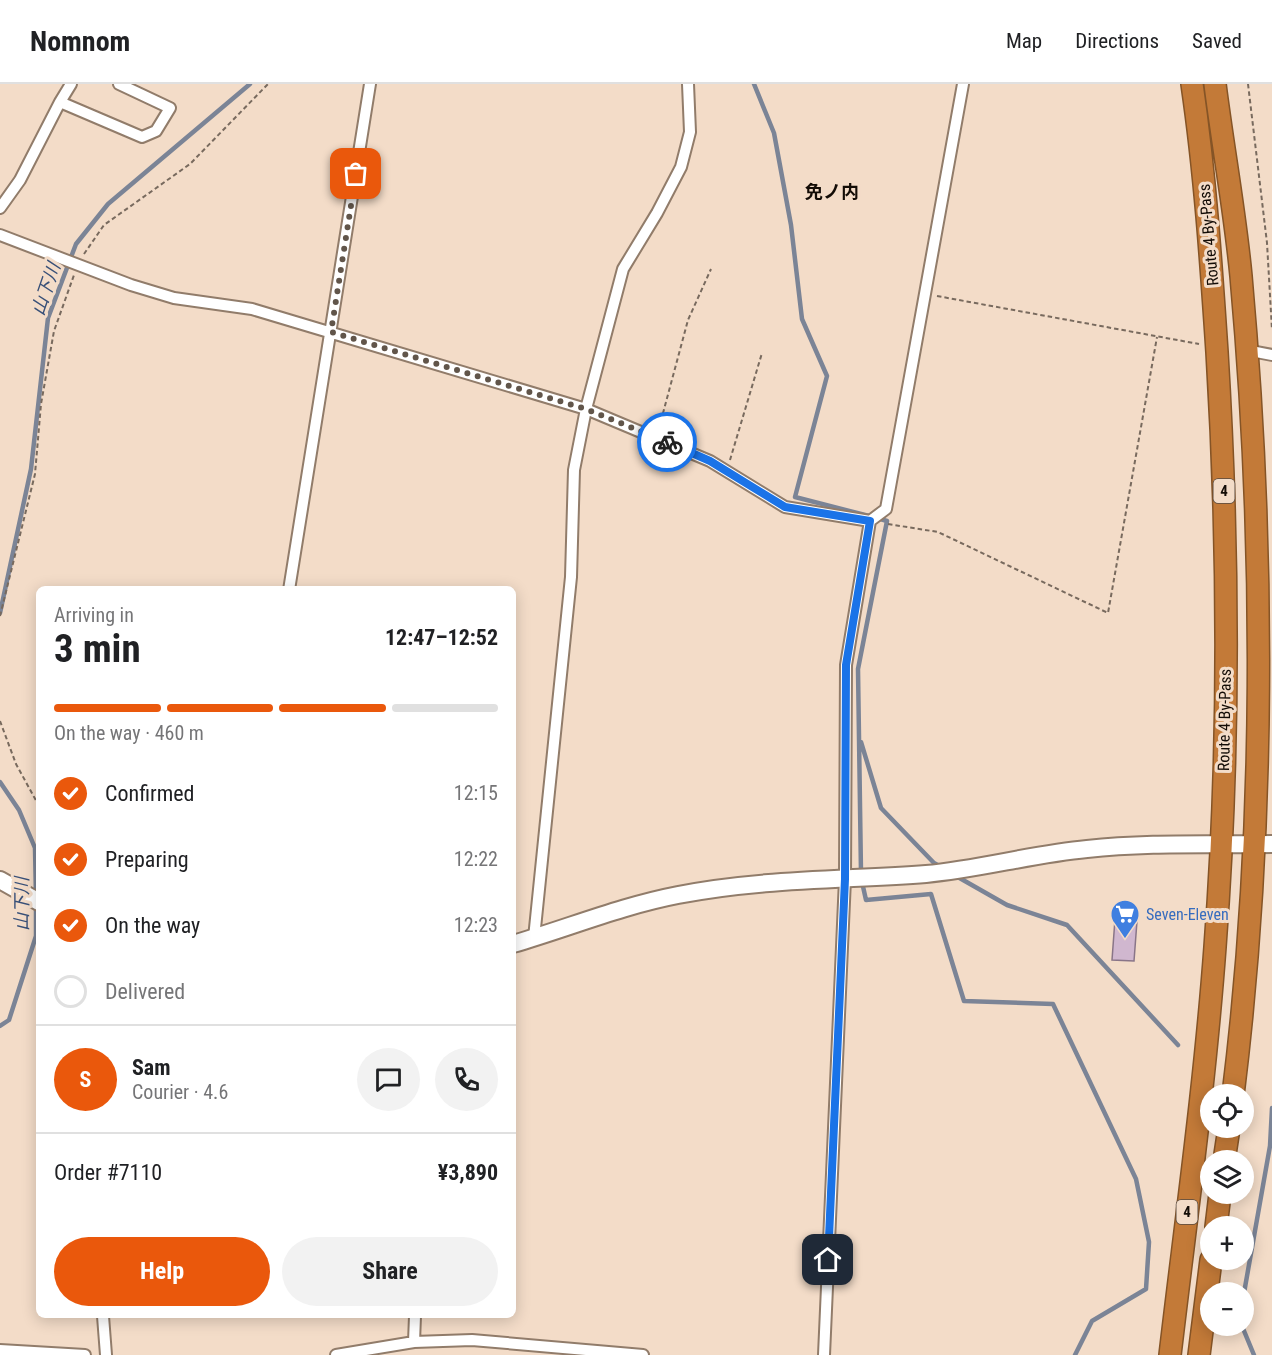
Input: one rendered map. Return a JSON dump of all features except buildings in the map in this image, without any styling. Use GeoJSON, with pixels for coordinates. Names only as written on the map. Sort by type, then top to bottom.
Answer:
{"type":"FeatureCollection","features":[{"type":"Feature","properties":{"kind":"highway"},"geometry":{"type":"LineString","coordinates":[[1181,84],[1200,139]]}},
{"type":"Feature","properties":{"kind":"highway","name":"Route 4 By-Pass"},"geometry":{"type":"LineString","coordinates":[[1170,1355],[1197,1134],[1215,949],[1221,844],[1227,603],[1223,454],[1200,139],[1192,84]]}},
{"type":"Feature","properties":{"kind":"highway","name":"Route 4 By-Pass"},"geometry":{"type":"LineString","coordinates":[[1215,84],[1240,275],[1259,602],[1262,844],[1245,969],[1234,1084]]}},
{"type":"Feature","properties":{"kind":"highway"},"geometry":{"type":"LineString","coordinates":[[1228,84],[1238,171],[1240,275]]}},
{"type":"Feature","properties":{"kind":"highway"},"geometry":{"type":"LineString","coordinates":[[1199,1355],[1210,1270]]}},
{"type":"Feature","properties":{"kind":"street"},"geometry":{"type":"LineString","coordinates":[[0,208],[20,180],[71,84]]}},
{"type":"Feature","properties":{"kind":"street"},"geometry":{"type":"LineString","coordinates":[[60,102],[142,137],[156,131],[170,108],[119,84]]}},
{"type":"Feature","properties":{"kind":"street"},"geometry":{"type":"LineString","coordinates":[[290,586],[370,84]]}},
{"type":"Feature","properties":{"kind":"street"},"geometry":{"type":"LineString","coordinates":[[534,938],[571,577],[574,470],[586,409],[623,269],[657,213],[681,166],[690,132],[688,84]]}},
{"type":"Feature","properties":{"kind":"street"},"geometry":{"type":"LineString","coordinates":[[824,1355],[845,879],[847,649],[870,521],[886,509],[963,84]]}},
{"type":"Feature","properties":{"kind":"street"},"geometry":{"type":"LineString","coordinates":[[0,235],[131,285],[174,298],[252,309],[586,409],[657,437],[727,472],[785,507],[870,521]]}},
{"type":"Feature","properties":{"kind":"street"},"geometry":{"type":"LineString","coordinates":[[1245,350],[1272,355]]}},
{"type":"Feature","properties":{"kind":"street"},"geometry":{"type":"LineString","coordinates":[[516,943],[605,912],[678,894],[772,883],[928,873],[1084,849],[1154,843],[1262,844]]}},
{"type":"Feature","properties":{"kind":"street"},"geometry":{"type":"LineString","coordinates":[[0,880],[36,900]]}},
{"type":"Feature","properties":{"kind":"street"},"geometry":{"type":"LineString","coordinates":[[103,1318],[106,1355]]}},
{"type":"Feature","properties":{"kind":"street"},"geometry":{"type":"LineString","coordinates":[[414,1342],[415,1318]]}},
{"type":"Feature","properties":{"kind":"street"},"geometry":{"type":"LineString","coordinates":[[336,1355],[414,1342],[472,1340],[644,1355]]}},
{"type":"Feature","properties":{"kind":"street"},"geometry":{"type":"LineString","coordinates":[[0,1350],[85,1355]]}},
{"type":"Feature","properties":{"kind":"path"},"geometry":{"type":"LineString","coordinates":[[0,616],[35,474],[42,404],[54,331],[78,264],[104,225],[190,164],[268,84]]}},
{"type":"Feature","properties":{"kind":"path"},"geometry":{"type":"LineString","coordinates":[[1248,84],[1267,243],[1272,330]]}},
{"type":"Feature","properties":{"kind":"path"},"geometry":{"type":"LineString","coordinates":[[657,437],[688,320],[711,269]]}},
{"type":"Feature","properties":{"kind":"path"},"geometry":{"type":"LineString","coordinates":[[925,294],[1192,343]]}},
{"type":"Feature","properties":{"kind":"path"},"geometry":{"type":"LineString","coordinates":[[870,521],[938,532],[1108,613],[1157,337]]}},
{"type":"Feature","properties":{"kind":"path"},"geometry":{"type":"LineString","coordinates":[[727,472],[762,353]]}},
{"type":"Feature","properties":{"kind":"path"},"geometry":{"type":"LineString","coordinates":[[0,721],[16,764],[36,801]]}},
{"type":"Feature","properties":{"kind":"waterway","name":"山下川"},"geometry":{"type":"LineString","coordinates":[[0,613],[31,469],[48,318],[76,244],[108,204],[250,84]]}},
{"type":"Feature","properties":{"kind":"waterway"},"geometry":{"type":"LineString","coordinates":[[754,84],[774,133],[791,225],[802,319],[827,376],[795,497],[869,516]]}},
{"type":"Feature","properties":{"kind":"waterway"},"geometry":{"type":"LineString","coordinates":[[861,873],[858,669],[887,521],[877,518]]}},
{"type":"Feature","properties":{"kind":"waterway"},"geometry":{"type":"LineString","coordinates":[[861,742],[881,808],[934,863],[941,867]]}},
{"type":"Feature","properties":{"kind":"waterway","name":"山下川"},"geometry":{"type":"LineString","coordinates":[[0,782],[19,810],[35,848],[36,896]]}},
{"type":"Feature","properties":{"kind":"waterway"},"geometry":{"type":"LineString","coordinates":[[956,876],[1007,905],[1067,925],[1178,1045]]}},
{"type":"Feature","properties":{"kind":"waterway"},"geometry":{"type":"LineString","coordinates":[[862,882],[866,900],[931,894],[964,1001],[1053,1004],[1136,1179],[1149,1242],[1146,1289],[1092,1321],[1075,1355]]}},
{"type":"Feature","properties":{"kind":"waterway","name":"山下川"},"geometry":{"type":"LineString","coordinates":[[0,1026],[9,1020],[36,936],[36,904]]}},
{"type":"Feature","properties":{"kind":"waterway"},"geometry":{"type":"LineString","coordinates":[[1246,1282],[1270,1146],[1272,1108]]}},
{"type":"Feature","properties":{"kind":"waterway"},"geometry":{"type":"LineString","coordinates":[[1246,1336],[1254,1355]]}},
{"type":"Feature","properties":{"kind":"way so far"},"geometry":{"type":"LineString","coordinates":[[356,174],[331,332],[586,409],[667,442]]}},
{"type":"Feature","properties":{"kind":"place","name":"Seven-Eleven"},"geometry":{"type":"Point","coordinates":[1125,940]}},
{"type":"Feature","properties":{"kind":"district","name":"免ノ内"},"geometry":{"type":"Point","coordinates":[832,192]}},
{"type":"Feature","properties":{"kind":"route"},"geometry":{"type":"LineString","coordinates":[[667,442],[710,461],[785,507],[870,521],[846,665],[845,879],[828,1260]]}}]}
